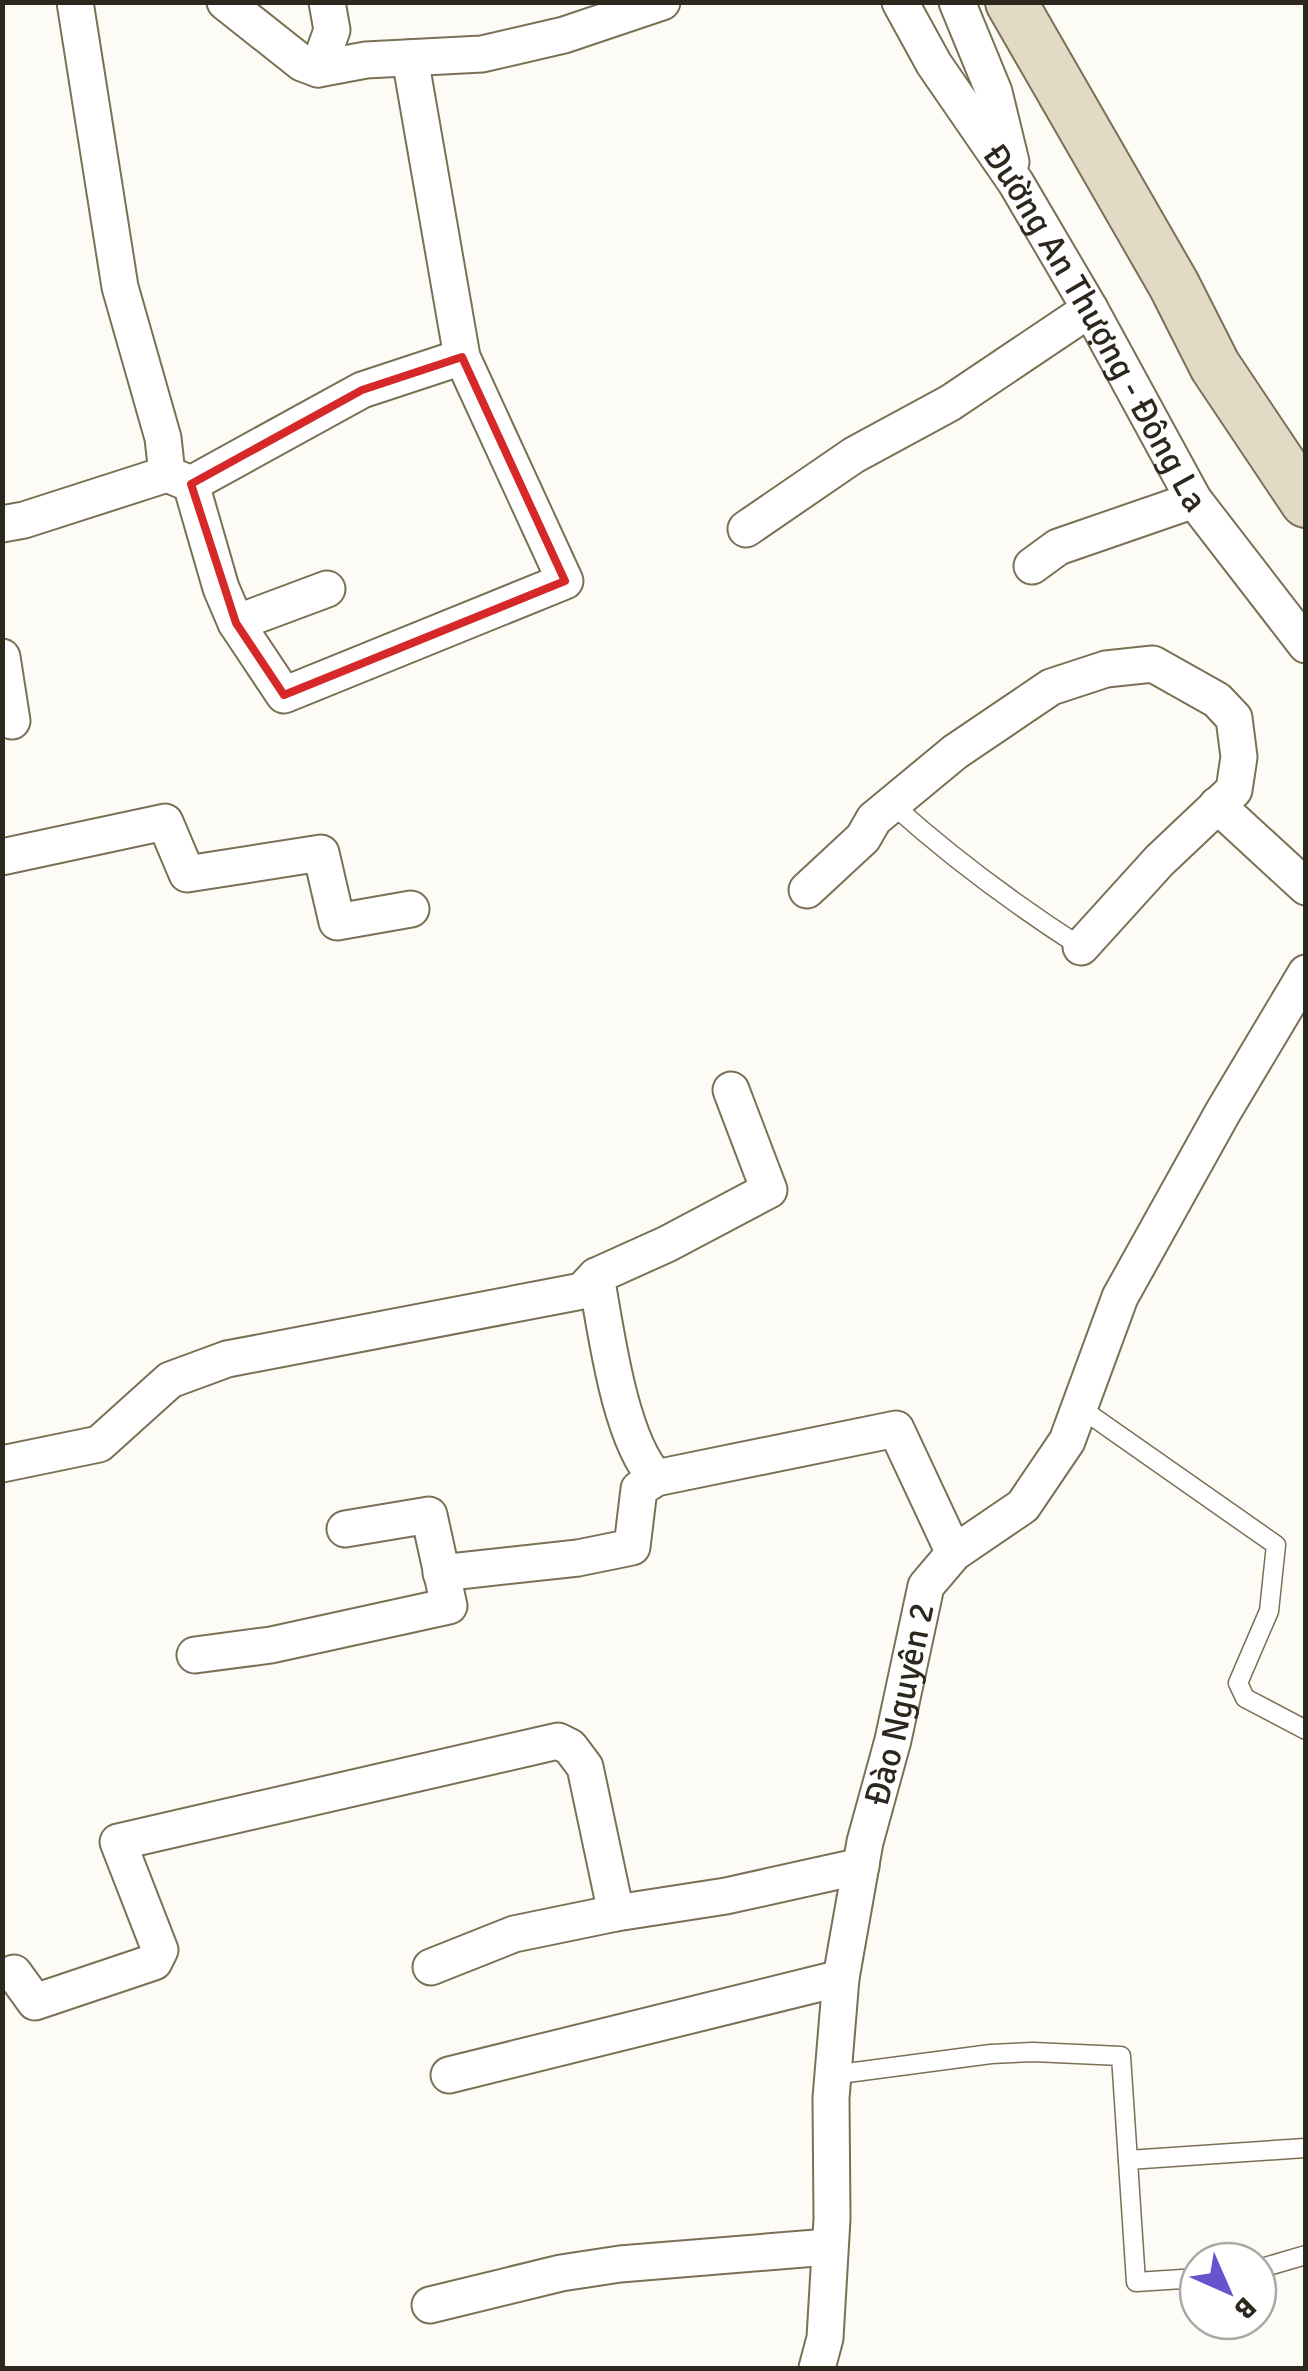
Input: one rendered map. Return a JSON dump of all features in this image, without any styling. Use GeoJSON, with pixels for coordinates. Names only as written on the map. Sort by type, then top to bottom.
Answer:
{"type":"FeatureCollection","features":[{"type":"Feature","properties":{"kind":"main road"},"geometry":{"type":"LineString","coordinates":[[1012,2],[1174,285],[1214,366],[1306,502]]}},
{"type":"Feature","properties":{"kind":"street"},"geometry":{"type":"LineString","coordinates":[[75,2],[120,287],[163,438],[236,623],[284,695],[564,582],[462,357],[410,58]]}},
{"type":"Feature","properties":{"kind":"street"},"geometry":{"type":"LineString","coordinates":[[225,2],[302,64],[318,70],[366,60],[482,54],[564,35],[662,2]]}},
{"type":"Feature","properties":{"kind":"street"},"geometry":{"type":"LineString","coordinates":[[318,70],[332,30],[327,2]]}},
{"type":"Feature","properties":{"kind":"street","name":"Đường An Thượng - Đông La"},"geometry":{"type":"LineString","coordinates":[[900,2],[934,64],[1016,182],[1194,500],[1306,645]]}},
{"type":"Feature","properties":{"kind":"street"},"geometry":{"type":"LineString","coordinates":[[956,2],[994,92],[1016,182]]}},
{"type":"Feature","properties":{"kind":"street"},"geometry":{"type":"LineString","coordinates":[[746,529],[854,455],[950,403],[1090,309]]}},
{"type":"Feature","properties":{"kind":"street"},"geometry":{"type":"LineString","coordinates":[[2,524],[179,479],[362,390],[462,357]]}},
{"type":"Feature","properties":{"kind":"street"},"geometry":{"type":"LineString","coordinates":[[1032,566],[1058,547],[1194,500]]}},
{"type":"Feature","properties":{"kind":"street"},"geometry":{"type":"LineString","coordinates":[[236,623],[327,589]]}},
{"type":"Feature","properties":{"kind":"street"},"geometry":{"type":"LineString","coordinates":[[2,658],[12,721]]}},
{"type":"Feature","properties":{"kind":"street"},"geometry":{"type":"LineString","coordinates":[[806,890],[863,838],[874,819],[955,752],[1052,687],[1106,670],[1153,664],[1216,700],[1234,718],[1238,757],[1234,790],[1159,861],[1082,947]]}},
{"type":"Feature","properties":{"kind":"street"},"geometry":{"type":"LineString","coordinates":[[1218,805],[1306,888]]}},
{"type":"Feature","properties":{"kind":"street"},"geometry":{"type":"LineString","coordinates":[[2,858],[165,822],[187,874],[321,853],[337,922],[411,910]]}},
{"type":"Feature","properties":{"kind":"street","name":"Đào Nguyên 2"},"geometry":{"type":"LineString","coordinates":[[817,2368],[825,2338],[832,2218],[832,2075],[841,1978],[861,1866],[926,1586],[954,1552],[1022,1506],[1067,1440],[1120,1297],[1306,973]]}},
{"type":"Feature","properties":{"kind":"street"},"geometry":{"type":"LineString","coordinates":[[2,1464],[99,1444],[170,1380],[227,1359],[582,1291],[596,1276],[667,1244],[768,1190],[731,1090]]}},
{"type":"Feature","properties":{"kind":"street"},"geometry":{"type":"LineString","coordinates":[[596,1276],[617,1385],[644,1465],[656,1478]]}},
{"type":"Feature","properties":{"kind":"street"},"geometry":{"type":"LineString","coordinates":[[442,1573],[578,1558],[632,1547],[639,1489],[656,1478],[896,1429],[954,1552]]}},
{"type":"Feature","properties":{"kind":"street"},"geometry":{"type":"LineString","coordinates":[[195,1655],[272,1645],[449,1606],[429,1515],[345,1529]]}},
{"type":"Feature","properties":{"kind":"street"},"geometry":{"type":"LineString","coordinates":[[14,1973],[35,2002],[154,1962],[160,1950],[118,1842],[558,1742],[570,1747],[584,1768],[616,1912]]}},
{"type":"Feature","properties":{"kind":"street"},"geometry":{"type":"LineString","coordinates":[[431,1967],[514,1934],[616,1912],[726,1896],[861,1866]]}},
{"type":"Feature","properties":{"kind":"street"},"geometry":{"type":"LineString","coordinates":[[449,2074],[841,1978]]}},
{"type":"Feature","properties":{"kind":"street"},"geometry":{"type":"LineString","coordinates":[[430,2305],[600,2267],[828,2247]]}},
{"type":"Feature","properties":{"kind":"lane"},"geometry":{"type":"LineString","coordinates":[[892,804],[943,850],[1018,907],[1082,947]]}},
{"type":"Feature","properties":{"kind":"lane"},"geometry":{"type":"LineString","coordinates":[[1079,1407],[1276,1545],[1269,1611],[1238,1683],[1246,1698],[1306,1730]]}},
{"type":"Feature","properties":{"kind":"lane"},"geometry":{"type":"LineString","coordinates":[[832,2075],[991,2054],[1120,2056],[1136,2282],[1178,2279]]}},
{"type":"Feature","properties":{"kind":"lane"},"geometry":{"type":"LineString","coordinates":[[1128,2160],[1306,2148]]}},
{"type":"Feature","properties":{"kind":"lane"},"geometry":{"type":"LineString","coordinates":[[1278,2263],[1306,2255]]}},
{"type":"Feature","properties":{"kind":"highlighted area"},"geometry":{"type":"Polygon","coordinates":[[[462,357],[565,581],[284,695],[236,623],[191,484],[362,390],[462,357]]]}}]}
